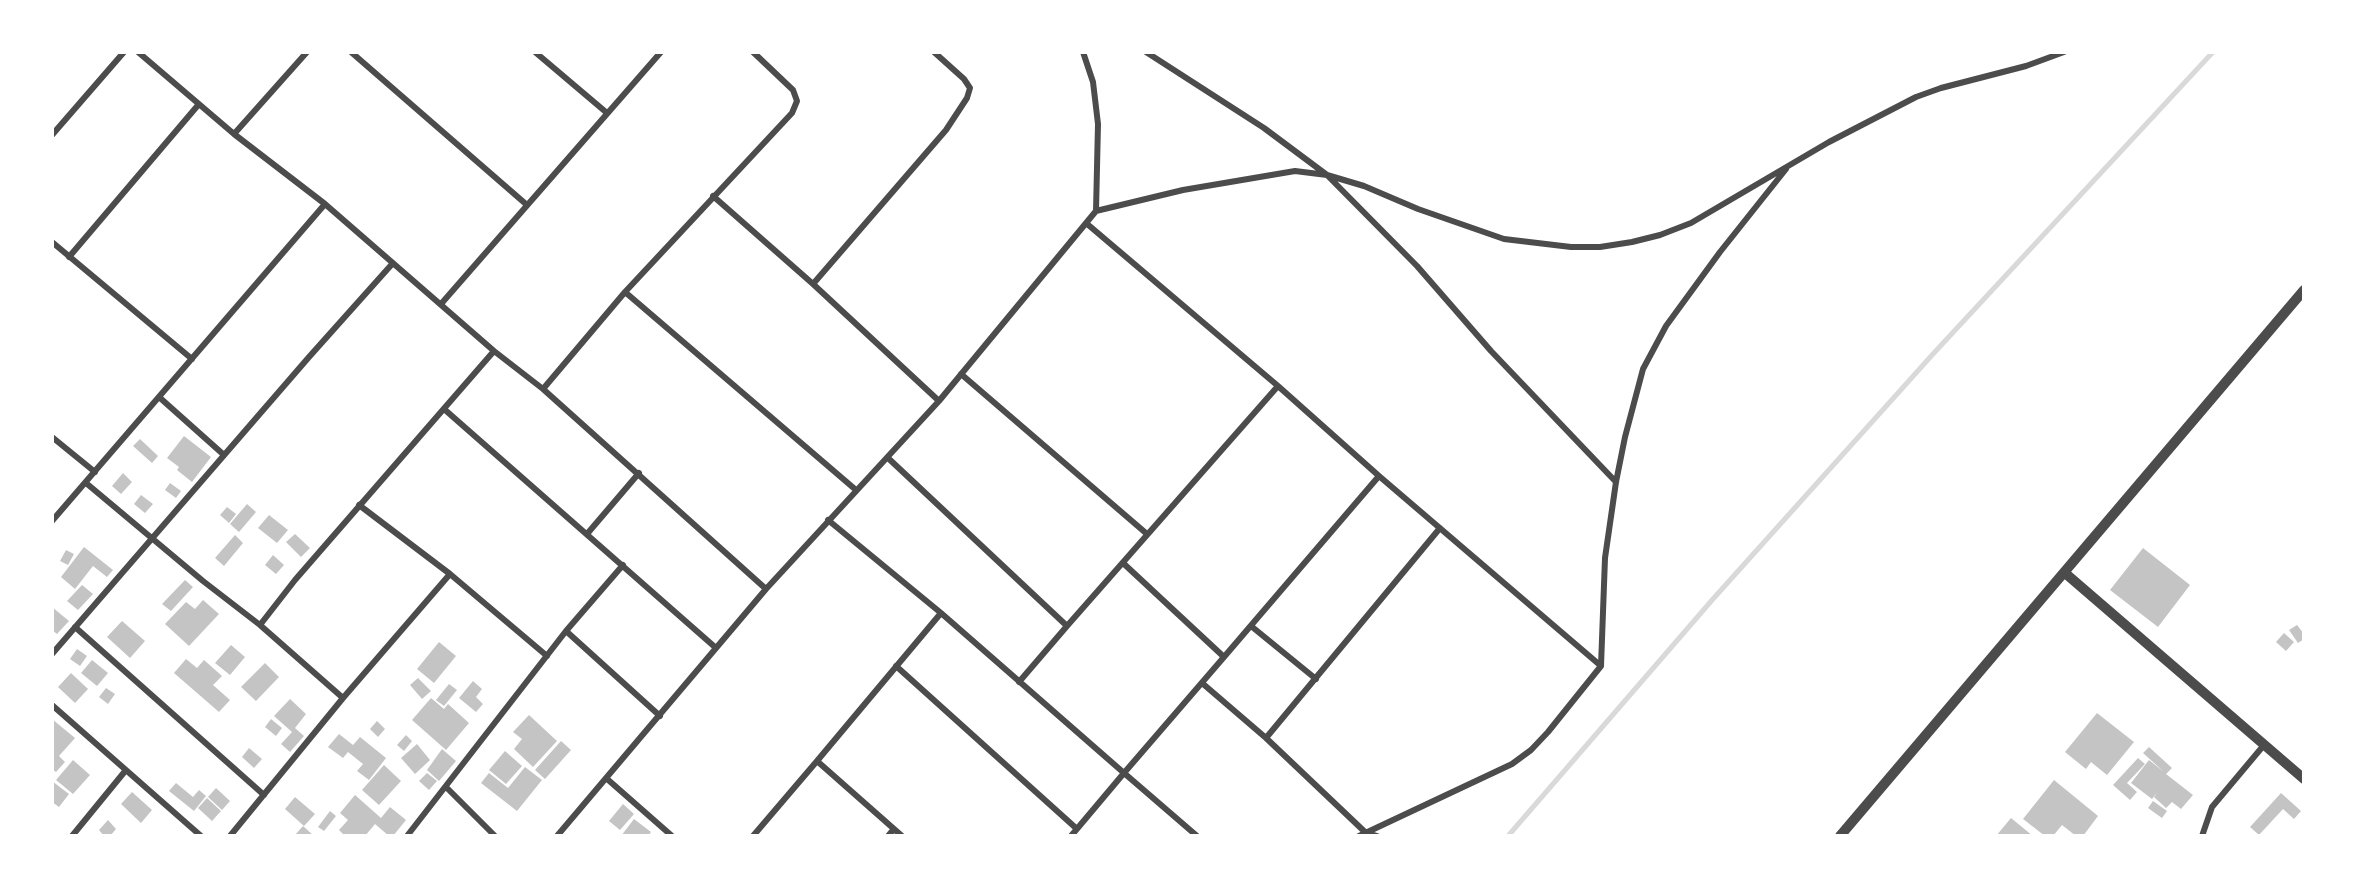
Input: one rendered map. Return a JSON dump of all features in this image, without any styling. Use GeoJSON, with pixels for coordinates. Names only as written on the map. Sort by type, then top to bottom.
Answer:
{"type":"FeatureCollection","features":[{"type":"Feature","properties":{"kind":"street"},"geometry":{"type":"LineString","coordinates":[[52,135],[124,52]]}},
{"type":"Feature","properties":{"kind":"street"},"geometry":{"type":"LineString","coordinates":[[138,52],[234,134],[325,204],[494,351],[543,389],[766,589]]}},
{"type":"Feature","properties":{"kind":"street"},"geometry":{"type":"LineString","coordinates":[[234,134],[307,52]]}},
{"type":"Feature","properties":{"kind":"street"},"geometry":{"type":"LineString","coordinates":[[351,52],[527,205]]}},
{"type":"Feature","properties":{"kind":"street"},"geometry":{"type":"LineString","coordinates":[[535,52],[607,113]]}},
{"type":"Feature","properties":{"kind":"street"},"geometry":{"type":"LineString","coordinates":[[441,304],[661,52]]}},
{"type":"Feature","properties":{"kind":"street"},"geometry":{"type":"LineString","coordinates":[[543,389],[625,292],[792,113],[797,101],[793,90],[753,52]]}},
{"type":"Feature","properties":{"kind":"street"},"geometry":{"type":"LineString","coordinates":[[813,284],[946,130],[967,98],[970,88],[964,79],[934,52]]}},
{"type":"Feature","properties":{"kind":"street"},"geometry":{"type":"LineString","coordinates":[[1083,52],[1093,82],[1098,124],[1096,211]]}},
{"type":"Feature","properties":{"kind":"street"},"geometry":{"type":"LineString","coordinates":[[1146,52],[1264,128],[1327,175],[1417,266],[1491,351],[1616,483]]}},
{"type":"Feature","properties":{"kind":"street"},"geometry":{"type":"LineString","coordinates":[[557,836],[766,589],[939,401],[1096,211],[1183,190],[1295,171],[1327,175],[1364,186],[1430,213],[1504,239],[1540,244],[1600,247],[1651,237],[1691,223],[1791,164],[1916,97],[1941,88],[2026,66],[2064,52]]}},
{"type":"Feature","properties":{"kind":"street"},"geometry":{"type":"LineString","coordinates":[[69,257],[199,104]]}},
{"type":"Feature","properties":{"kind":"street"},"geometry":{"type":"LineString","coordinates":[[52,122],[59,127]]}},
{"type":"Feature","properties":{"kind":"street"},"geometry":{"type":"LineString","coordinates":[[1362,834],[1512,764],[1531,750],[1548,732],[1601,666],[1605,558],[1625,436],[1643,369],[1666,326],[1720,252],[1791,164]]}},
{"type":"Feature","properties":{"kind":"street"},"geometry":{"type":"LineString","coordinates":[[713,196],[813,284],[939,401]]}},
{"type":"Feature","properties":{"kind":"street"},"geometry":{"type":"LineString","coordinates":[[52,521],[325,204]]}},
{"type":"Feature","properties":{"kind":"street"},"geometry":{"type":"LineString","coordinates":[[1086,223],[1601,666]]}},
{"type":"Feature","properties":{"kind":"street"},"geometry":{"type":"LineString","coordinates":[[52,242],[192,359]]}},
{"type":"Feature","properties":{"kind":"street"},"geometry":{"type":"LineString","coordinates":[[52,654],[393,263]]}},
{"type":"Feature","properties":{"kind":"street"},"geometry":{"type":"LineString","coordinates":[[1840,836],[2304,290]]}},
{"type":"Feature","properties":{"kind":"street"},"geometry":{"type":"LineString","coordinates":[[625,292],[856,490]]}},
{"type":"Feature","properties":{"kind":"street"},"geometry":{"type":"LineString","coordinates":[[260,625],[359,505],[494,351]]}},
{"type":"Feature","properties":{"kind":"street"},"geometry":{"type":"LineString","coordinates":[[961,374],[1147,534]]}},
{"type":"Feature","properties":{"kind":"street"},"geometry":{"type":"LineString","coordinates":[[1019,682],[1278,386]]}},
{"type":"Feature","properties":{"kind":"street"},"geometry":{"type":"LineString","coordinates":[[159,397],[224,455]]}},
{"type":"Feature","properties":{"kind":"street"},"geometry":{"type":"LineString","coordinates":[[444,409],[716,648]]}},
{"type":"Feature","properties":{"kind":"street"},"geometry":{"type":"LineString","coordinates":[[52,437],[95,472]]}},
{"type":"Feature","properties":{"kind":"street"},"geometry":{"type":"LineString","coordinates":[[888,458],[1068,626]]}},
{"type":"Feature","properties":{"kind":"street"},"geometry":{"type":"LineString","coordinates":[[587,534],[639,473]]}},
{"type":"Feature","properties":{"kind":"street"},"geometry":{"type":"LineString","coordinates":[[1071,836],[1379,476]]}},
{"type":"Feature","properties":{"kind":"street"},"geometry":{"type":"LineString","coordinates":[[86,483],[203,581],[260,625],[343,698]]}},
{"type":"Feature","properties":{"kind":"street"},"geometry":{"type":"LineString","coordinates":[[359,505],[450,574],[547,656]]}},
{"type":"Feature","properties":{"kind":"street"},"geometry":{"type":"LineString","coordinates":[[828,520],[941,613],[1197,836]]}},
{"type":"Feature","properties":{"kind":"street"},"geometry":{"type":"LineString","coordinates":[[1266,738],[1440,528]]}},
{"type":"Feature","properties":{"kind":"street"},"geometry":{"type":"LineString","coordinates":[[1123,563],[1224,657]]}},
{"type":"Feature","properties":{"kind":"street"},"geometry":{"type":"LineString","coordinates":[[407,836],[447,788],[566,631],[623,565]]}},
{"type":"Feature","properties":{"kind":"street"},"geometry":{"type":"LineString","coordinates":[[2065,573],[2304,779]]}},
{"type":"Feature","properties":{"kind":"street"},"geometry":{"type":"LineString","coordinates":[[230,836],[343,698],[450,574]]}},
{"type":"Feature","properties":{"kind":"street"},"geometry":{"type":"LineString","coordinates":[[753,836],[941,613]]}},
{"type":"Feature","properties":{"kind":"street"},"geometry":{"type":"LineString","coordinates":[[1251,626],[1316,679]]}},
{"type":"Feature","properties":{"kind":"street"},"geometry":{"type":"LineString","coordinates":[[75,627],[264,795]]}},
{"type":"Feature","properties":{"kind":"street"},"geometry":{"type":"LineString","coordinates":[[566,631],[660,716]]}},
{"type":"Feature","properties":{"kind":"street"},"geometry":{"type":"LineString","coordinates":[[896,666],[1077,828]]}},
{"type":"Feature","properties":{"kind":"street"},"geometry":{"type":"LineString","coordinates":[[1202,683],[1266,738],[1362,834],[1377,836]]}},
{"type":"Feature","properties":{"kind":"street"},"geometry":{"type":"LineString","coordinates":[[52,705],[201,836]]}},
{"type":"Feature","properties":{"kind":"street"},"geometry":{"type":"LineString","coordinates":[[2202,836],[2212,807],[2264,745]]}},
{"type":"Feature","properties":{"kind":"street"},"geometry":{"type":"LineString","coordinates":[[816,761],[902,836]]}},
{"type":"Feature","properties":{"kind":"street"},"geometry":{"type":"LineString","coordinates":[[82,836],[74,833],[126,770]]}},
{"type":"Feature","properties":{"kind":"street"},"geometry":{"type":"LineString","coordinates":[[606,778],[672,836]]}},
{"type":"Feature","properties":{"kind":"street"},"geometry":{"type":"LineString","coordinates":[[447,788],[495,836]]}},
{"type":"Feature","properties":{"kind":"street"},"geometry":{"type":"LineString","coordinates":[[888,836],[894,828]]}},
{"type":"Feature","properties":{"kind":"building"},"geometry":{"type":"Polygon","coordinates":[[[184,436],[211,457],[192,482],[177,470],[179,467],[167,458],[184,436]]]}},
{"type":"Feature","properties":{"kind":"building"},"geometry":{"type":"Polygon","coordinates":[[[140,439],[158,456],[152,463],[133,446],[140,439]]]}},
{"type":"Feature","properties":{"kind":"building"},"geometry":{"type":"Polygon","coordinates":[[[123,473],[132,482],[121,494],[112,486],[123,473]]]}},
{"type":"Feature","properties":{"kind":"building"},"geometry":{"type":"Polygon","coordinates":[[[170,483],[181,491],[176,498],[165,490],[170,483]]]}},
{"type":"Feature","properties":{"kind":"building"},"geometry":{"type":"Polygon","coordinates":[[[141,495],[153,504],[145,513],[134,504],[141,495]]]}},
{"type":"Feature","properties":{"kind":"building"},"geometry":{"type":"Polygon","coordinates":[[[247,504],[256,512],[239,532],[230,524],[247,504]]]}},
{"type":"Feature","properties":{"kind":"building"},"geometry":{"type":"Polygon","coordinates":[[[227,507],[236,514],[229,523],[220,515],[227,507]]]}},
{"type":"Feature","properties":{"kind":"building"},"geometry":{"type":"Polygon","coordinates":[[[269,515],[288,530],[277,543],[258,528],[269,515]]]}},
{"type":"Feature","properties":{"kind":"building"},"geometry":{"type":"Polygon","coordinates":[[[295,534],[310,548],[301,557],[286,542],[295,534]]]}},
{"type":"Feature","properties":{"kind":"building"},"geometry":{"type":"Polygon","coordinates":[[[235,535],[243,543],[224,566],[215,558],[235,535]]]}},
{"type":"Feature","properties":{"kind":"building"},"geometry":{"type":"Polygon","coordinates":[[[84,547],[113,570],[107,577],[93,566],[75,589],[61,577],[84,547]]]}},
{"type":"Feature","properties":{"kind":"building"},"geometry":{"type":"Polygon","coordinates":[[[2143,548],[2190,585],[2158,627],[2110,590],[2143,548]]]}},
{"type":"Feature","properties":{"kind":"building"},"geometry":{"type":"Polygon","coordinates":[[[66,550],[74,554],[68,565],[60,561],[66,550]]]}},
{"type":"Feature","properties":{"kind":"building"},"geometry":{"type":"Polygon","coordinates":[[[273,555],[284,565],[276,574],[265,565],[273,555]]]}},
{"type":"Feature","properties":{"kind":"building"},"geometry":{"type":"Polygon","coordinates":[[[185,580],[193,587],[171,611],[162,604],[185,580]]]}},
{"type":"Feature","properties":{"kind":"building"},"geometry":{"type":"Polygon","coordinates":[[[82,585],[93,594],[78,610],[67,601],[82,585]]]}},
{"type":"Feature","properties":{"kind":"building"},"geometry":{"type":"Polygon","coordinates":[[[203,600],[219,614],[189,646],[165,624],[186,602],[195,609],[203,600]]]}},
{"type":"Feature","properties":{"kind":"building"},"geometry":{"type":"Polygon","coordinates":[[[52,607],[69,621],[57,634],[52,630],[52,607]]]}},
{"type":"Feature","properties":{"kind":"building"},"geometry":{"type":"Polygon","coordinates":[[[122,621],[145,641],[130,658],[107,637],[122,621]]]}},
{"type":"Feature","properties":{"kind":"building"},"geometry":{"type":"Polygon","coordinates":[[[2297,625],[2304,634],[2304,639],[2298,643],[2289,630],[2297,625]]]}},
{"type":"Feature","properties":{"kind":"building"},"geometry":{"type":"Polygon","coordinates":[[[2284,633],[2294,642],[2286,651],[2276,642],[2284,633]]]}},
{"type":"Feature","properties":{"kind":"building"},"geometry":{"type":"Polygon","coordinates":[[[439,642],[456,656],[434,683],[417,669],[439,642]]]}},
{"type":"Feature","properties":{"kind":"building"},"geometry":{"type":"Polygon","coordinates":[[[231,645],[245,657],[230,675],[215,663],[231,645]]]}},
{"type":"Feature","properties":{"kind":"building"},"geometry":{"type":"Polygon","coordinates":[[[77,649],[87,656],[80,666],[70,659],[77,649]]]}},
{"type":"Feature","properties":{"kind":"building"},"geometry":{"type":"Polygon","coordinates":[[[186,659],[197,668],[204,660],[222,676],[213,685],[230,700],[219,712],[174,673],[186,659]]]}},
{"type":"Feature","properties":{"kind":"building"},"geometry":{"type":"Polygon","coordinates":[[[92,660],[108,673],[97,686],[81,673],[92,660]]]}},
{"type":"Feature","properties":{"kind":"building"},"geometry":{"type":"Polygon","coordinates":[[[265,663],[279,677],[256,701],[241,687],[265,663]]]}},
{"type":"Feature","properties":{"kind":"building"},"geometry":{"type":"Polygon","coordinates":[[[71,673],[88,689],[75,703],[58,687],[71,673]]]}},
{"type":"Feature","properties":{"kind":"building"},"geometry":{"type":"Polygon","coordinates":[[[418,678],[431,691],[422,699],[410,685],[418,678]]]}},
{"type":"Feature","properties":{"kind":"building"},"geometry":{"type":"Polygon","coordinates":[[[473,681],[482,689],[476,697],[483,704],[476,712],[459,698],[473,681]]]}},
{"type":"Feature","properties":{"kind":"building"},"geometry":{"type":"Polygon","coordinates":[[[449,684],[457,690],[444,706],[436,700],[449,684]]]}},
{"type":"Feature","properties":{"kind":"building"},"geometry":{"type":"Polygon","coordinates":[[[106,688],[115,694],[108,704],[99,697],[106,688]]]}},
{"type":"Feature","properties":{"kind":"building"},"geometry":{"type":"Polygon","coordinates":[[[431,698],[444,709],[448,704],[469,723],[446,750],[412,720],[431,698]]]}},
{"type":"Feature","properties":{"kind":"building"},"geometry":{"type":"Polygon","coordinates":[[[290,699],[306,714],[295,728],[304,736],[290,752],[281,744],[292,732],[274,716],[290,699]]]}},
{"type":"Feature","properties":{"kind":"building"},"geometry":{"type":"Polygon","coordinates":[[[2097,713],[2134,742],[2107,775],[2091,762],[2086,769],[2065,752],[2097,713]]]}},
{"type":"Feature","properties":{"kind":"building"},"geometry":{"type":"Polygon","coordinates":[[[529,715],[557,741],[533,767],[514,749],[522,739],[513,732],[529,715]]]}},
{"type":"Feature","properties":{"kind":"building"},"geometry":{"type":"Polygon","coordinates":[[[52,719],[75,738],[59,756],[65,762],[56,772],[52,769],[52,719]]]}},
{"type":"Feature","properties":{"kind":"building"},"geometry":{"type":"Polygon","coordinates":[[[271,719],[282,728],[276,736],[265,727],[271,719]]]}},
{"type":"Feature","properties":{"kind":"building"},"geometry":{"type":"Polygon","coordinates":[[[377,721],[385,729],[378,737],[370,729],[377,721]]]}},
{"type":"Feature","properties":{"kind":"building"},"geometry":{"type":"Polygon","coordinates":[[[339,734],[353,745],[360,737],[386,758],[369,780],[357,771],[363,764],[348,752],[343,758],[328,747],[339,734]]]}},
{"type":"Feature","properties":{"kind":"building"},"geometry":{"type":"Polygon","coordinates":[[[406,735],[412,741],[404,751],[397,745],[406,735]]]}},
{"type":"Feature","properties":{"kind":"building"},"geometry":{"type":"Polygon","coordinates":[[[561,741],[571,750],[545,779],[535,770],[561,741]]]}},
{"type":"Feature","properties":{"kind":"building"},"geometry":{"type":"Polygon","coordinates":[[[417,744],[430,760],[415,774],[401,758],[417,744]]]}},
{"type":"Feature","properties":{"kind":"building"},"geometry":{"type":"Polygon","coordinates":[[[2149,747],[2172,768],[2166,774],[2193,795],[2181,809],[2172,802],[2166,808],[2154,797],[2158,791],[2152,799],[2131,783],[2149,760],[2164,772],[2143,753],[2149,747]]]}},
{"type":"Feature","properties":{"kind":"building"},"geometry":{"type":"Polygon","coordinates":[[[249,748],[262,759],[254,768],[242,757],[249,748]]]}},
{"type":"Feature","properties":{"kind":"building"},"geometry":{"type":"Polygon","coordinates":[[[442,749],[456,761],[439,781],[427,770],[442,749]]]}},
{"type":"Feature","properties":{"kind":"building"},"geometry":{"type":"Polygon","coordinates":[[[505,751],[522,766],[506,784],[489,770],[505,751]]]}},
{"type":"Feature","properties":{"kind":"building"},"geometry":{"type":"Polygon","coordinates":[[[2138,758],[2145,764],[2127,783],[2137,792],[2130,800],[2113,785],[2138,758]]]}},
{"type":"Feature","properties":{"kind":"building"},"geometry":{"type":"Polygon","coordinates":[[[73,760],[90,775],[73,794],[56,780],[73,760]]]}},
{"type":"Feature","properties":{"kind":"building"},"geometry":{"type":"Polygon","coordinates":[[[384,765],[401,781],[379,805],[362,790],[384,765]]]}},
{"type":"Feature","properties":{"kind":"building"},"geometry":{"type":"Polygon","coordinates":[[[525,767],[542,780],[517,811],[481,783],[489,773],[508,788],[525,767]]]}},
{"type":"Feature","properties":{"kind":"building"},"geometry":{"type":"Polygon","coordinates":[[[427,773],[437,781],[429,790],[419,781],[427,773]]]}},
{"type":"Feature","properties":{"kind":"building"},"geometry":{"type":"Polygon","coordinates":[[[2054,780],[2098,816],[2083,836],[2076,836],[2062,825],[2053,836],[2045,836],[2023,819],[2054,780]]]}},
{"type":"Feature","properties":{"kind":"building"},"geometry":{"type":"Polygon","coordinates":[[[52,781],[69,794],[59,807],[52,802],[52,781]]]}},
{"type":"Feature","properties":{"kind":"building"},"geometry":{"type":"Polygon","coordinates":[[[176,783],[193,797],[199,790],[206,796],[194,811],[169,791],[176,783]]]}},
{"type":"Feature","properties":{"kind":"building"},"geometry":{"type":"Polygon","coordinates":[[[216,788],[230,801],[222,810],[208,797],[216,788]]]}},
{"type":"Feature","properties":{"kind":"building"},"geometry":{"type":"Polygon","coordinates":[[[132,792],[152,810],[141,823],[121,804],[132,792]]]}},
{"type":"Feature","properties":{"kind":"building"},"geometry":{"type":"Polygon","coordinates":[[[2281,793],[2301,811],[2294,819],[2283,809],[2259,835],[2250,827],[2281,793]]]}},
{"type":"Feature","properties":{"kind":"building"},"geometry":{"type":"Polygon","coordinates":[[[355,795],[381,818],[390,807],[406,820],[393,836],[389,836],[375,824],[365,836],[345,836],[339,830],[348,820],[340,813],[355,795]]]}},
{"type":"Feature","properties":{"kind":"building"},"geometry":{"type":"Polygon","coordinates":[[[295,797],[315,814],[304,826],[285,809],[295,797]]]}},
{"type":"Feature","properties":{"kind":"building"},"geometry":{"type":"Polygon","coordinates":[[[207,798],[221,811],[212,821],[198,808],[207,798]]]}},
{"type":"Feature","properties":{"kind":"building"},"geometry":{"type":"Polygon","coordinates":[[[2153,801],[2167,811],[2162,818],[2148,808],[2153,801]]]}},
{"type":"Feature","properties":{"kind":"building"},"geometry":{"type":"Polygon","coordinates":[[[623,804],[634,814],[620,830],[609,821],[623,804]]]}},
{"type":"Feature","properties":{"kind":"building"},"geometry":{"type":"Polygon","coordinates":[[[330,811],[336,816],[324,831],[318,827],[330,811]]]}},
{"type":"Feature","properties":{"kind":"building"},"geometry":{"type":"Polygon","coordinates":[[[2011,818],[2033,836],[1996,836],[2011,818]]]}},
{"type":"Feature","properties":{"kind":"building"},"geometry":{"type":"Polygon","coordinates":[[[634,819],[651,832],[648,836],[621,836],[634,819]]]}},
{"type":"Feature","properties":{"kind":"building"},"geometry":{"type":"Polygon","coordinates":[[[108,820],[116,829],[110,836],[104,836],[99,830],[108,820]]]}},
{"type":"Feature","properties":{"kind":"building"},"geometry":{"type":"Polygon","coordinates":[[[303,826],[314,836],[294,836],[303,826]]]}},
{"type":"Feature","properties":{"kind":"waterway"},"geometry":{"type":"LineString","coordinates":[[1508,836],[1713,599],[1933,354],[2213,52]]}}]}
